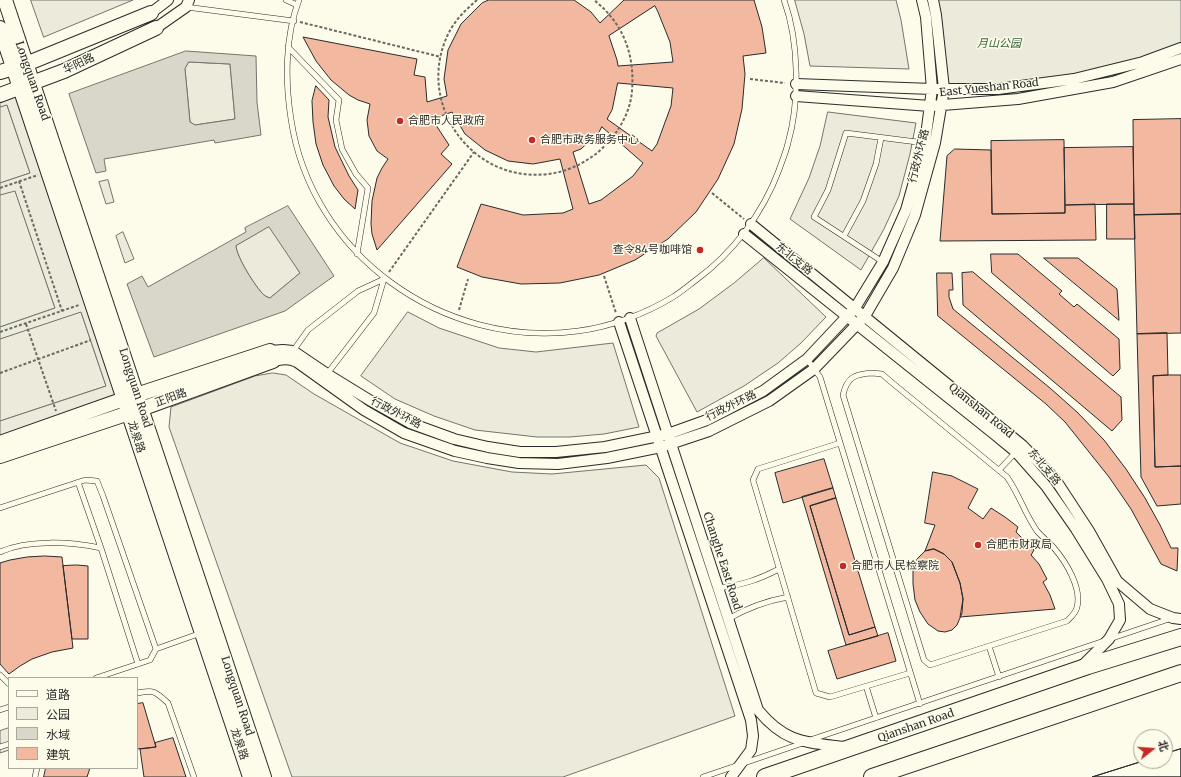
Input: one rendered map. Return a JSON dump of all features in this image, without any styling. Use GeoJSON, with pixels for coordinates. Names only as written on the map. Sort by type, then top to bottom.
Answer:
{"type":"FeatureCollection","features":[{"type":"Feature","properties":{"kind":"main road","name":"Qianshan Road"},"geometry":{"type":"LineString","coordinates":[[765,777],[1079,669],[1180,636]]}},
{"type":"Feature","properties":{"kind":"main road"},"geometry":{"type":"LineString","coordinates":[[872,777],[1178,675]]}},
{"type":"Feature","properties":{"kind":"street","name":"Longquan Road"},"geometry":{"type":"LineString","coordinates":[[4,0],[13,68]]}},
{"type":"Feature","properties":{"kind":"street"},"geometry":{"type":"LineString","coordinates":[[151,13],[168,0]]}},
{"type":"Feature","properties":{"kind":"street","name":"行政外环路"},"geometry":{"type":"LineString","coordinates":[[293,350],[327,374],[410,423],[454,439],[488,447],[520,452],[556,452],[605,447],[668,434],[707,420],[763,391],[807,359],[855,308],[883,262],[906,210],[925,143],[932,89],[926,17],[922,0]]}},
{"type":"Feature","properties":{"kind":"street","name":"行政外环路"},"geometry":{"type":"LineString","coordinates":[[272,356],[293,360],[364,410],[404,433],[455,451],[519,463],[558,464],[607,458],[661,447],[709,431],[768,401],[814,369],[865,316],[893,268],[915,215],[935,144],[944,88],[933,0]]}},
{"type":"Feature","properties":{"kind":"street"},"geometry":{"type":"LineString","coordinates":[[156,28],[187,4]]}},
{"type":"Feature","properties":{"kind":"street","name":"华阳路"},"geometry":{"type":"LineString","coordinates":[[13,68],[151,13]]}},
{"type":"Feature","properties":{"kind":"street"},"geometry":{"type":"LineString","coordinates":[[0,28],[13,68],[27,86],[48,172],[103,336],[130,397]]}},
{"type":"Feature","properties":{"kind":"street","name":"华阳路"},"geometry":{"type":"LineString","coordinates":[[0,95],[64,71],[156,28]]}},
{"type":"Feature","properties":{"kind":"street","name":"East Yueshan Road"},"geometry":{"type":"LineString","coordinates":[[796,84],[932,89],[998,89],[1074,79],[1143,62],[1181,48]]}},
{"type":"Feature","properties":{"kind":"street","name":"East Yueshan Road"},"geometry":{"type":"LineString","coordinates":[[796,96],[930,106],[1018,99],[1113,82],[1181,59]]}},
{"type":"Feature","properties":{"kind":"street","name":"Longquan Road"},"geometry":{"type":"LineString","coordinates":[[27,86],[130,397],[215,628],[264,777]]}},
{"type":"Feature","properties":{"kind":"street","name":"Qianshan Road"},"geometry":{"type":"LineString","coordinates":[[751,224],[865,316],[1055,480],[1089,531],[1116,581],[1150,609],[1177,619]]}},
{"type":"Feature","properties":{"kind":"street","name":"东北支路"},"geometry":{"type":"LineString","coordinates":[[744,234],[857,325],[1019,449],[1076,529],[1119,604],[1120,620],[1109,639],[1079,669]]}},
{"type":"Feature","properties":{"kind":"street","name":"Changhe East Road"},"geometry":{"type":"LineString","coordinates":[[630,318],[758,710],[768,723],[786,736],[804,742],[852,748]]}},
{"type":"Feature","properties":{"kind":"street","name":"Changhe East Road"},"geometry":{"type":"LineString","coordinates":[[619,322],[751,720],[753,736],[751,750],[731,777]]}},
{"type":"Feature","properties":{"kind":"street"},"geometry":{"type":"LineString","coordinates":[[272,356],[283,350],[293,350]]}},
{"type":"Feature","properties":{"kind":"street","name":"正阳路"},"geometry":{"type":"LineString","coordinates":[[0,443],[130,397],[272,356]]}},
{"type":"Feature","properties":{"kind":"street","name":"正阳路"},"geometry":{"type":"LineString","coordinates":[[0,456],[135,411],[272,356]]}},
{"type":"Feature","properties":{"kind":"street","name":"龙泉路"},"geometry":{"type":"LineString","coordinates":[[135,411],[201,633],[250,777]]}},
{"type":"Feature","properties":{"kind":"lane"},"geometry":{"type":"LineString","coordinates":[[286,0],[298,3],[288,46],[287,92],[293,136],[308,179],[329,218],[357,254],[384,279],[419,302],[456,319],[496,329],[537,333],[578,331],[619,322],[630,318],[673,297],[712,269],[744,234],[773,185],[788,142],[796,96],[794,45],[784,0]]}},
{"type":"Feature","properties":{"kind":"lane"},"geometry":{"type":"LineString","coordinates":[[187,4],[294,20]]}},
{"type":"Feature","properties":{"kind":"lane"},"geometry":{"type":"LineString","coordinates":[[288,46],[339,100],[336,120],[342,149],[356,174],[368,188],[357,254]]}},
{"type":"Feature","properties":{"kind":"lane"},"geometry":{"type":"LineString","coordinates":[[883,262],[814,217],[828,190],[846,133],[925,143]]}},
{"type":"Feature","properties":{"kind":"lane"},"geometry":{"type":"LineString","coordinates":[[844,236],[863,201],[876,164],[881,138]]}},
{"type":"Feature","properties":{"kind":"lane"},"geometry":{"type":"LineString","coordinates":[[293,350],[308,330],[352,295],[384,279]]}},
{"type":"Feature","properties":{"kind":"lane"},"geometry":{"type":"LineString","coordinates":[[327,374],[374,312],[384,279]]}},
{"type":"Feature","properties":{"kind":"lane"},"geometry":{"type":"LineString","coordinates":[[807,359],[820,377],[920,704]]}},
{"type":"Feature","properties":{"kind":"lane"},"geometry":{"type":"LineString","coordinates":[[859,374],[882,374],[1000,470],[1015,490],[1038,532],[1054,548],[1064,561],[1073,577],[1078,597],[1077,607],[1073,615],[1067,621],[930,664],[924,660],[843,395],[845,386],[850,379],[859,374]]}},
{"type":"Feature","properties":{"kind":"lane"},"geometry":{"type":"LineString","coordinates":[[840,443],[758,469],[753,480],[816,694],[830,697],[910,673]]}},
{"type":"Feature","properties":{"kind":"lane"},"geometry":{"type":"LineString","coordinates":[[1000,470],[1019,449]]}},
{"type":"Feature","properties":{"kind":"lane"},"geometry":{"type":"LineString","coordinates":[[0,508],[85,480],[97,481],[156,649]]}},
{"type":"Feature","properties":{"kind":"lane"},"geometry":{"type":"LineString","coordinates":[[78,482],[138,664]]}},
{"type":"Feature","properties":{"kind":"lane"},"geometry":{"type":"LineString","coordinates":[[0,552],[29,545],[55,543],[81,544],[101,548]]}},
{"type":"Feature","properties":{"kind":"lane"},"geometry":{"type":"LineString","coordinates":[[718,588],[739,586],[763,578],[780,569]]}},
{"type":"Feature","properties":{"kind":"lane"},"geometry":{"type":"LineString","coordinates":[[728,619],[744,609],[788,597]]}},
{"type":"Feature","properties":{"kind":"lane"},"geometry":{"type":"LineString","coordinates":[[703,777],[1109,639],[1177,619]]}},
{"type":"Feature","properties":{"kind":"lane"},"geometry":{"type":"LineString","coordinates":[[99,677],[150,660],[156,649],[215,628]]}},
{"type":"Feature","properties":{"kind":"lane"},"geometry":{"type":"LineString","coordinates":[[989,646],[999,677]]}},
{"type":"Feature","properties":{"kind":"lane"},"geometry":{"type":"LineString","coordinates":[[0,675],[8,683]]}},
{"type":"Feature","properties":{"kind":"lane"},"geometry":{"type":"LineString","coordinates":[[866,686],[876,718]]}},
{"type":"Feature","properties":{"kind":"lane"},"geometry":{"type":"LineString","coordinates":[[138,693],[149,691],[159,695],[168,704],[194,777]]}},
{"type":"Feature","properties":{"kind":"path"},"geometry":{"type":"LineString","coordinates":[[477,0],[464,11],[452,27],[444,44],[441,57],[439,82],[441,100],[445,112],[457,134],[484,160],[501,169],[519,174],[538,175],[557,173],[575,167],[591,158],[606,146],[617,131],[626,114],[631,96],[633,77],[631,57],[625,39],[616,22],[603,7],[594,0]]}},
{"type":"Feature","properties":{"kind":"path"},"geometry":{"type":"LineString","coordinates":[[294,20],[441,57]]}},
{"type":"Feature","properties":{"kind":"path"},"geometry":{"type":"LineString","coordinates":[[750,79],[796,84]]}},
{"type":"Feature","properties":{"kind":"path"},"geometry":{"type":"LineString","coordinates":[[384,279],[474,152]]}},
{"type":"Feature","properties":{"kind":"path"},"geometry":{"type":"LineString","coordinates":[[0,188],[48,172]]}},
{"type":"Feature","properties":{"kind":"path"},"geometry":{"type":"LineString","coordinates":[[19,181],[62,311]]}},
{"type":"Feature","properties":{"kind":"path"},"geometry":{"type":"LineString","coordinates":[[712,193],[751,224]]}},
{"type":"Feature","properties":{"kind":"path"},"geometry":{"type":"LineString","coordinates":[[604,276],[619,322]]}},
{"type":"Feature","properties":{"kind":"path"},"geometry":{"type":"LineString","coordinates":[[456,319],[468,279]]}},
{"type":"Feature","properties":{"kind":"path"},"geometry":{"type":"LineString","coordinates":[[0,332],[91,300]]}},
{"type":"Feature","properties":{"kind":"path"},"geometry":{"type":"LineString","coordinates":[[26,324],[60,423]]}},
{"type":"Feature","properties":{"kind":"path"},"geometry":{"type":"LineString","coordinates":[[0,373],[103,336]]}},
{"type":"Feature","properties":{"kind":"green space"},"geometry":{"type":"Polygon","coordinates":[[[31,0],[133,0],[44,37],[31,0]]]}},
{"type":"Feature","properties":{"kind":"green space"},"geometry":{"type":"Polygon","coordinates":[[[795,0],[896,0],[901,20],[909,69],[810,66],[804,34],[795,0]]]}},
{"type":"Feature","properties":{"kind":"green space","name":"月山公园"},"geometry":{"type":"Polygon","coordinates":[[[933,0],[1181,0],[1181,48],[1074,79],[944,89],[933,0]]]}},
{"type":"Feature","properties":{"kind":"green space"},"geometry":{"type":"Polygon","coordinates":[[[189,62],[230,64],[235,119],[195,125],[190,122],[185,69],[189,62]]]}},
{"type":"Feature","properties":{"kind":"green space"},"geometry":{"type":"Polygon","coordinates":[[[7,105],[30,173],[0,183],[0,107],[7,105]]]}},
{"type":"Feature","properties":{"kind":"green space"},"geometry":{"type":"Polygon","coordinates":[[[108,180],[114,202],[106,204],[99,182],[108,180]]]}},
{"type":"Feature","properties":{"kind":"green space"},"geometry":{"type":"Polygon","coordinates":[[[15,190],[55,308],[0,327],[0,195],[15,190]]]}},
{"type":"Feature","properties":{"kind":"green space"},"geometry":{"type":"Polygon","coordinates":[[[270,226],[300,273],[270,298],[260,291],[252,279],[239,257],[236,246],[270,226]]]}},
{"type":"Feature","properties":{"kind":"green space"},"geometry":{"type":"Polygon","coordinates":[[[123,232],[134,259],[125,263],[116,236],[123,232]]]}},
{"type":"Feature","properties":{"kind":"green space"},"geometry":{"type":"Polygon","coordinates":[[[81,312],[106,386],[0,421],[0,339],[81,312]]]}},
{"type":"Feature","properties":{"kind":"green space"},"geometry":{"type":"Polygon","coordinates":[[[273,373],[286,375],[314,394],[400,443],[453,461],[512,472],[552,474],[646,465],[659,478],[735,716],[563,777],[292,777],[169,427],[171,407],[255,376],[273,373]]]}},
{"type":"Feature","properties":{"kind":"shaded area"},"geometry":{"type":"Polygon","coordinates":[[[20,88],[124,399],[0,443],[0,421],[106,386],[81,312],[0,339],[0,327],[55,308],[15,191],[0,195],[0,183],[30,173],[7,105],[0,107],[0,95],[20,88]]]}},
{"type":"Feature","properties":{"kind":"shaded area"},"geometry":{"type":"Polygon","coordinates":[[[828,112],[916,123],[899,196],[884,229],[861,270],[790,219],[809,178],[820,146],[828,112]]]}},
{"type":"Feature","properties":{"kind":"shaded area"},"geometry":{"type":"Polygon","coordinates":[[[764,258],[826,317],[801,343],[778,363],[744,386],[697,412],[656,336],[657,333],[699,309],[764,258]]]}},
{"type":"Feature","properties":{"kind":"shaded area"},"geometry":{"type":"Polygon","coordinates":[[[408,312],[439,328],[499,348],[536,352],[613,343],[639,427],[604,434],[570,437],[537,437],[475,430],[434,416],[395,399],[361,376],[408,312]]]}},
{"type":"Feature","properties":{"kind":"shaded area"},"geometry":{"type":"Polygon","coordinates":[[[8,728],[8,750],[0,753],[0,731],[8,728]]]}},
{"type":"Feature","properties":{"kind":"water"},"geometry":{"type":"Polygon","coordinates":[[[186,51],[256,56],[257,102],[261,135],[215,143],[214,140],[104,159],[106,171],[96,173],[69,94],[186,51]],[[189,62],[185,69],[190,122],[195,125],[235,119],[230,64],[189,62]]]}},
{"type":"Feature","properties":{"kind":"water"},"geometry":{"type":"Polygon","coordinates":[[[288,206],[334,276],[285,311],[154,357],[127,284],[142,276],[148,287],[246,232],[245,228],[288,206]],[[269,227],[236,246],[239,257],[256,286],[270,298],[300,273],[269,227]]]}},
{"type":"Feature","properties":{"kind":"building","name":"合肥市政务服务中心"},"geometry":{"type":"Polygon","coordinates":[[[489,0],[574,0],[591,12],[600,23],[624,0],[754,0],[762,27],[766,53],[743,56],[745,74],[742,109],[734,144],[718,179],[696,212],[668,239],[635,260],[599,275],[560,283],[521,284],[482,277],[457,267],[481,204],[523,215],[563,213],[573,209],[560,159],[533,164],[508,161],[485,150],[465,134],[452,112],[432,119],[449,145],[441,154],[452,164],[377,250],[372,234],[372,201],[377,178],[388,159],[377,151],[369,136],[367,120],[370,104],[349,95],[331,80],[316,61],[303,37],[417,59],[414,75],[425,77],[427,102],[447,96],[444,79],[448,50],[461,24],[482,3],[489,0]],[[655,6],[609,36],[618,66],[673,62],[670,42],[655,6]],[[618,83],[612,110],[607,119],[652,151],[657,144],[671,106],[673,88],[618,83]],[[602,127],[599,132],[581,149],[573,152],[589,204],[601,200],[633,176],[643,163],[602,127]]]}},
{"type":"Feature","properties":{"kind":"building"},"geometry":{"type":"Polygon","coordinates":[[[316,86],[329,100],[328,117],[335,147],[349,176],[358,190],[355,209],[344,199],[334,186],[323,165],[316,144],[312,101],[316,86]]]}},
{"type":"Feature","properties":{"kind":"building"},"geometry":{"type":"Polygon","coordinates":[[[1181,119],[1181,214],[1134,215],[1133,120],[1181,119]]]}},
{"type":"Feature","properties":{"kind":"building"},"geometry":{"type":"Polygon","coordinates":[[[1064,140],[1065,213],[992,214],[991,141],[1064,140]]]}},
{"type":"Feature","properties":{"kind":"building"},"geometry":{"type":"Polygon","coordinates":[[[1133,147],[1134,204],[1065,205],[1064,148],[1133,147]]]}},
{"type":"Feature","properties":{"kind":"building"},"geometry":{"type":"Polygon","coordinates":[[[955,149],[991,150],[992,214],[1065,213],[1065,205],[1095,204],[1096,240],[940,241],[947,156],[955,149]]]}},
{"type":"Feature","properties":{"kind":"building"},"geometry":{"type":"Polygon","coordinates":[[[1107,204],[1134,204],[1135,239],[1107,239],[1107,204]]]}},
{"type":"Feature","properties":{"kind":"building"},"geometry":{"type":"Polygon","coordinates":[[[1181,214],[1181,333],[1137,334],[1134,215],[1181,214]]]}},
{"type":"Feature","properties":{"kind":"building"},"geometry":{"type":"Polygon","coordinates":[[[991,254],[1018,254],[1062,291],[1059,294],[1074,307],[1077,304],[1119,339],[1120,369],[1113,376],[992,273],[991,254]]]}},
{"type":"Feature","properties":{"kind":"building"},"geometry":{"type":"Polygon","coordinates":[[[1044,258],[1078,258],[1117,289],[1119,320],[1044,258]]]}},
{"type":"Feature","properties":{"kind":"building"},"geometry":{"type":"Polygon","coordinates":[[[973,272],[1121,397],[1122,420],[1112,431],[963,305],[962,273],[973,272]]]}},
{"type":"Feature","properties":{"kind":"building"},"geometry":{"type":"Polygon","coordinates":[[[937,273],[952,273],[953,290],[949,290],[949,297],[953,309],[1050,388],[1077,412],[1104,440],[1126,469],[1145,498],[1171,548],[1178,548],[1177,571],[1161,564],[1131,509],[1109,477],[1065,422],[1046,404],[938,316],[937,273]]]}},
{"type":"Feature","properties":{"kind":"building"},"geometry":{"type":"Polygon","coordinates":[[[1167,333],[1168,375],[1153,376],[1155,467],[1181,466],[1181,504],[1157,506],[1141,477],[1137,334],[1167,333]]]}},
{"type":"Feature","properties":{"kind":"building"},"geometry":{"type":"Polygon","coordinates":[[[1181,375],[1181,466],[1155,467],[1153,376],[1181,375]]]}},
{"type":"Feature","properties":{"kind":"building"},"geometry":{"type":"Polygon","coordinates":[[[824,459],[833,488],[783,503],[775,473],[824,459]]]}},
{"type":"Feature","properties":{"kind":"building","name":"合肥市财政局"},"geometry":{"type":"Polygon","coordinates":[[[933,472],[952,476],[978,489],[968,508],[983,519],[991,508],[1018,527],[1016,532],[1034,550],[1031,555],[1039,564],[1047,579],[1043,582],[1055,609],[960,617],[963,599],[960,583],[952,562],[944,554],[934,549],[925,551],[935,525],[925,523],[933,472]]]}},
{"type":"Feature","properties":{"kind":"building"},"geometry":{"type":"Polygon","coordinates":[[[833,488],[836,498],[810,506],[849,635],[875,627],[878,636],[846,645],[802,497],[833,488]]]}},
{"type":"Feature","properties":{"kind":"building","name":"合肥市人民检察院"},"geometry":{"type":"Polygon","coordinates":[[[836,498],[875,627],[849,635],[810,506],[836,498]]]}},
{"type":"Feature","properties":{"kind":"building"},"geometry":{"type":"Polygon","coordinates":[[[934,549],[944,554],[952,562],[960,583],[963,599],[962,613],[957,625],[952,630],[945,632],[938,631],[928,624],[920,612],[915,600],[913,569],[917,559],[925,551],[934,549]]]}},
{"type":"Feature","properties":{"kind":"building"},"geometry":{"type":"Polygon","coordinates":[[[27,557],[62,557],[73,648],[52,652],[32,659],[9,674],[0,664],[0,563],[27,557]]]}},
{"type":"Feature","properties":{"kind":"building"},"geometry":{"type":"Polygon","coordinates":[[[63,566],[88,566],[88,639],[72,639],[63,566]]]}},
{"type":"Feature","properties":{"kind":"building"},"geometry":{"type":"Polygon","coordinates":[[[888,633],[896,661],[837,679],[828,651],[888,633]]]}},
{"type":"Feature","properties":{"kind":"building"},"geometry":{"type":"Polygon","coordinates":[[[143,703],[156,747],[138,749],[138,704],[143,703]]]}},
{"type":"Feature","properties":{"kind":"building"},"geometry":{"type":"Polygon","coordinates":[[[173,738],[186,777],[144,777],[140,749],[156,747],[155,743],[173,738]]]}},
{"type":"Feature","properties":{"kind":"building"},"geometry":{"type":"Polygon","coordinates":[[[1181,749],[1181,777],[1092,777],[1133,764],[1133,769],[1173,769],[1173,752],[1181,749]]]}},
{"type":"Feature","properties":{"kind":"building"},"geometry":{"type":"Polygon","coordinates":[[[1181,749],[1181,777],[1092,777],[1133,764],[1133,769],[1173,769],[1173,752],[1181,749]]]}},
{"type":"Feature","properties":{"kind":"building"},"geometry":{"type":"Polygon","coordinates":[[[46,769],[90,769],[87,777],[44,777],[46,769]]]}},
{"type":"Feature","properties":{"kind":"place","name":"合肥市人民政府"},"geometry":{"type":"Point","coordinates":[400,121]}},
{"type":"Feature","properties":{"kind":"place","name":"合肥市政务服务中心"},"geometry":{"type":"Point","coordinates":[532,140]}},
{"type":"Feature","properties":{"kind":"place","name":"查令84号咖啡馆"},"geometry":{"type":"Point","coordinates":[700,250]}},
{"type":"Feature","properties":{"kind":"place","name":"合肥市财政局"},"geometry":{"type":"Point","coordinates":[978,545]}},
{"type":"Feature","properties":{"kind":"place","name":"合肥市人民检察院"},"geometry":{"type":"Point","coordinates":[843,566]}}]}
